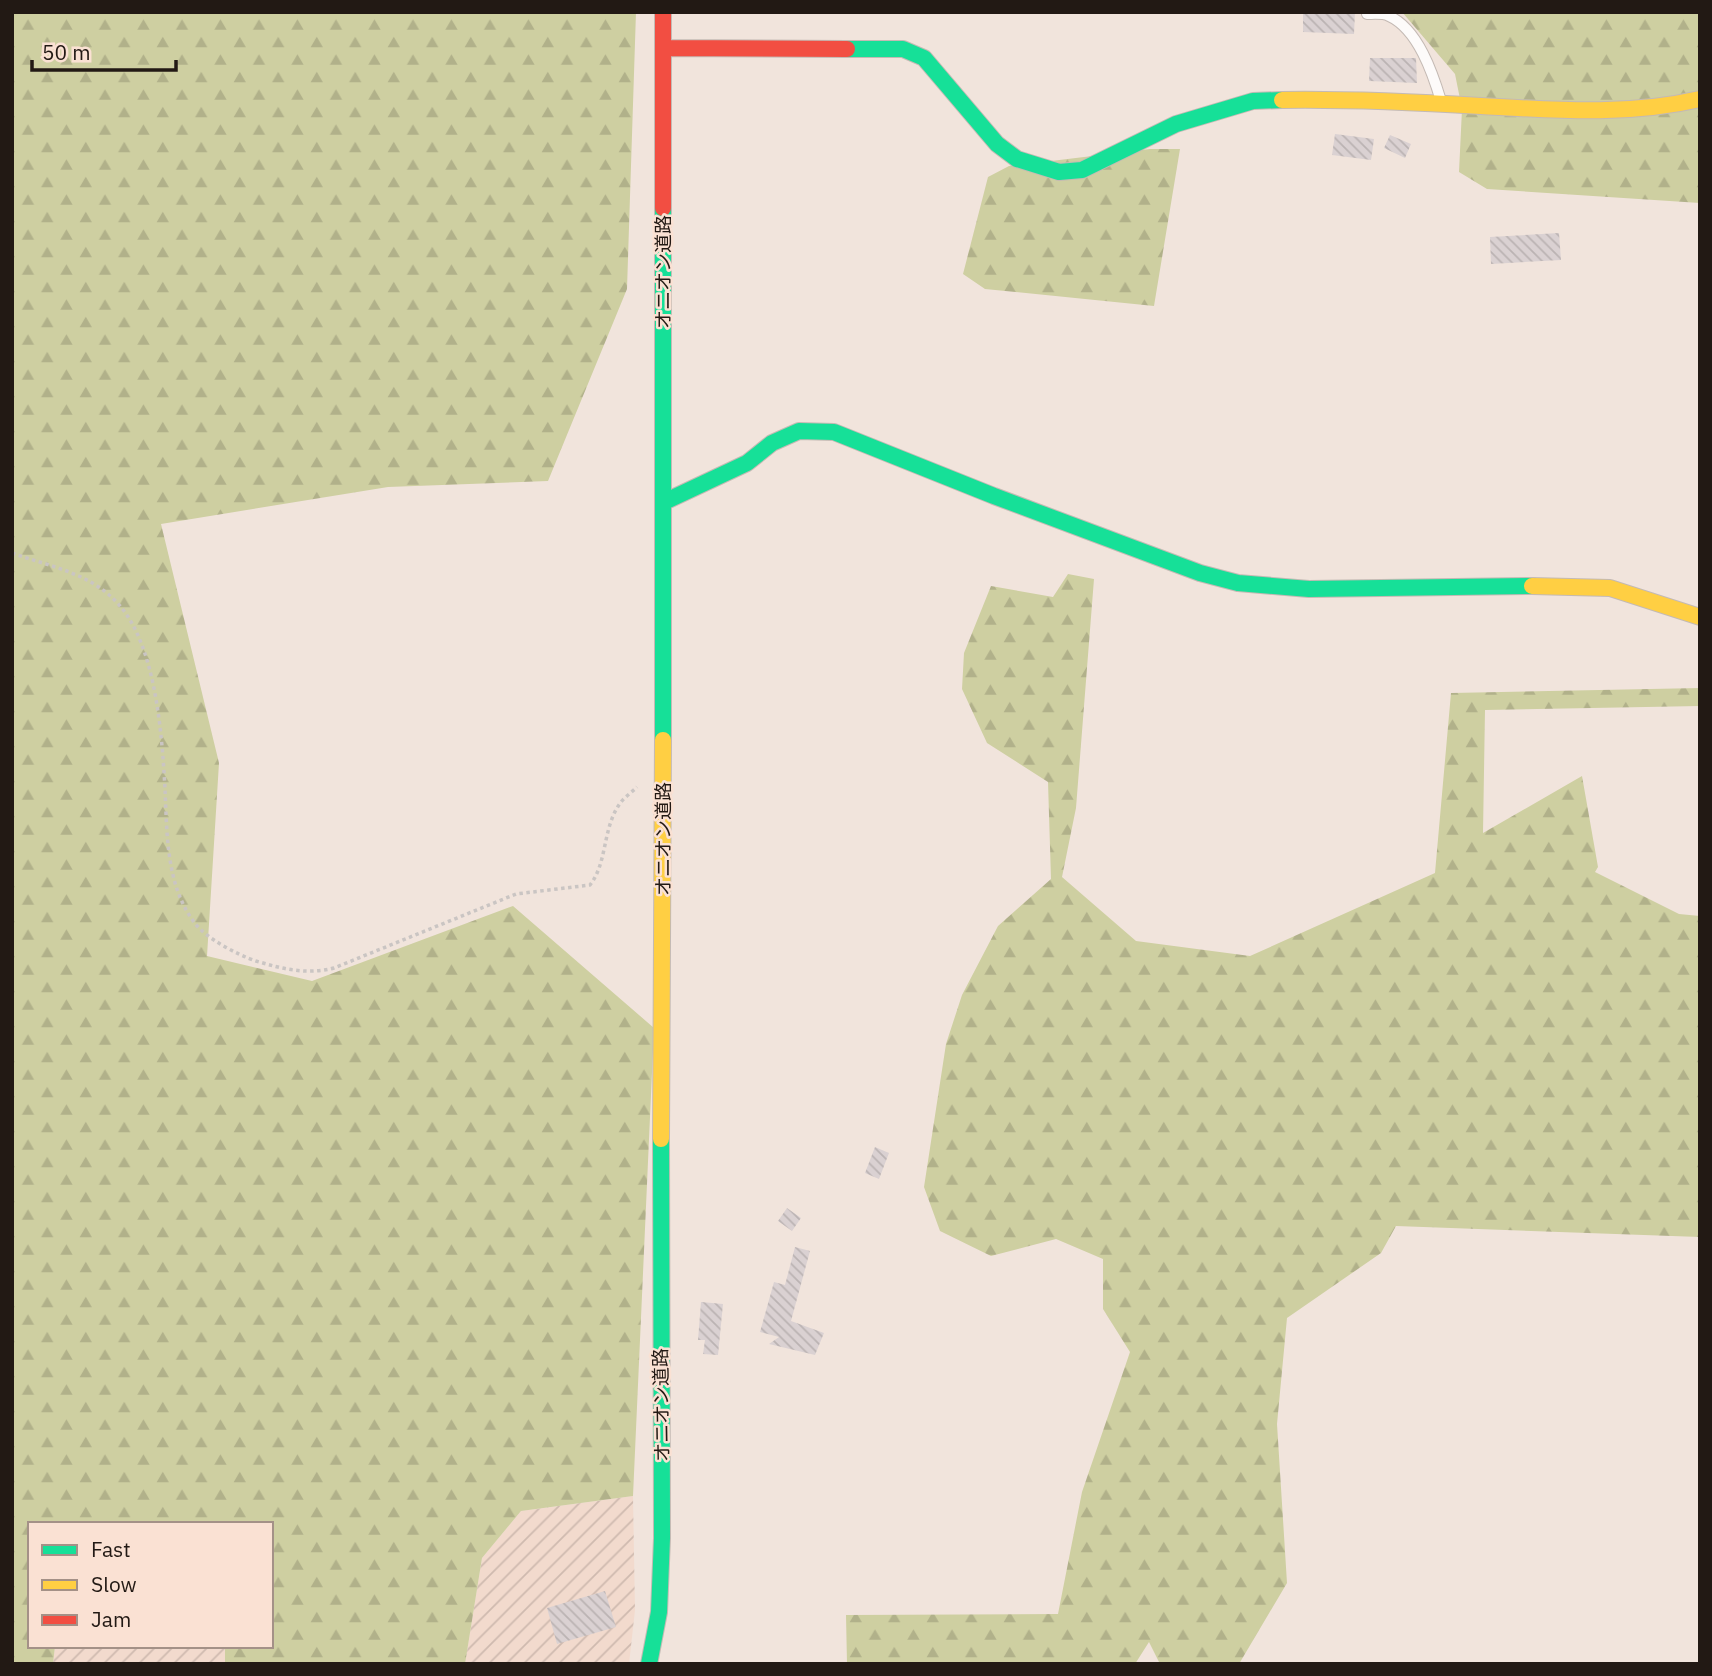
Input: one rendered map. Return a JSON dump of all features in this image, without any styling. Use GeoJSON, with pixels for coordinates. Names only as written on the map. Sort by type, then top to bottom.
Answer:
{"type":"FeatureCollection","features":[{"type":"Feature","properties":{"kind":"street","name":"オニオン道路"},"geometry":{"type":"LineString","coordinates":[[649,1664],[659,1612],[662,1538],[660,1345],[664,502],[663,12]]}},
{"type":"Feature","properties":{"kind":"street"},"geometry":{"type":"LineString","coordinates":[[663,48],[903,49],[924,58],[997,144],[1017,159],[1059,172],[1082,170],[1176,124],[1253,101],[1359,99],[1596,112],[1674,105],[1700,99]]}},
{"type":"Feature","properties":{"kind":"street"},"geometry":{"type":"LineString","coordinates":[[664,502],[747,463],[772,443],[799,431],[834,432],[994,496],[1200,573],[1238,583],[1309,589],[1554,586],[1610,588],[1700,618]]}},
{"type":"Feature","properties":{"kind":"lane"},"geometry":{"type":"LineString","coordinates":[[1367,14],[1389,15],[1405,30],[1423,52],[1432,71],[1441,104]]}},
{"type":"Feature","properties":{"kind":"path"},"geometry":{"type":"LineString","coordinates":[[12,553],[69,571],[99,586],[120,606],[134,625],[144,651],[155,695],[165,786],[167,835],[175,881],[195,924],[234,952],[251,959],[299,972],[316,972],[334,968],[516,894],[590,885],[598,874],[610,824],[621,802],[639,786],[663,782]]}},
{"type":"Feature","properties":{"kind":"shaded area"},"geometry":{"type":"Polygon","coordinates":[[[633,1496],[635,1610],[629,1664],[465,1664],[482,1558],[521,1511],[633,1496]]]}},
{"type":"Feature","properties":{"kind":"shaded area"},"geometry":{"type":"Polygon","coordinates":[[[55,1648],[225,1648],[225,1664],[53,1664],[55,1648]]]}},
{"type":"Feature","properties":{"kind":"green space"},"geometry":{"type":"Polygon","coordinates":[[[12,12],[636,12],[627,289],[548,481],[388,487],[161,524],[219,763],[207,956],[312,981],[513,906],[654,1028],[633,1496],[521,1511],[482,1558],[465,1664],[225,1664],[225,1648],[273,1648],[273,1522],[28,1522],[28,1648],[55,1648],[53,1664],[12,1664],[12,12]]]}},
{"type":"Feature","properties":{"kind":"green space"},"geometry":{"type":"Polygon","coordinates":[[[1402,12],[1700,12],[1700,203],[1487,189],[1459,172],[1462,109],[1455,74],[1402,12]]]}},
{"type":"Feature","properties":{"kind":"green space"},"geometry":{"type":"Polygon","coordinates":[[[1150,149],[1180,149],[1154,306],[985,289],[963,274],[988,177],[1009,166],[1150,149]]]}},
{"type":"Feature","properties":{"kind":"green space"},"geometry":{"type":"Polygon","coordinates":[[[1068,574],[1094,579],[1076,808],[1062,877],[1136,941],[1250,956],[1435,873],[1451,693],[1700,688],[1700,706],[1485,710],[1483,833],[1582,776],[1598,867],[1595,872],[1679,914],[1700,916],[1700,1237],[1396,1226],[1381,1253],[1287,1318],[1277,1424],[1287,1583],[1239,1664],[1160,1664],[1149,1642],[1135,1664],[847,1664],[846,1615],[1058,1614],[1082,1492],[1130,1352],[1103,1309],[1103,1259],[1056,1239],[991,1256],[940,1231],[924,1187],[946,1044],[962,995],[998,926],[1051,879],[1048,782],[987,743],[962,689],[964,653],[991,586],[1053,597],[1068,574]]]}},
{"type":"Feature","properties":{"kind":"building"},"geometry":{"type":"Polygon","coordinates":[[[1303,12],[1355,12],[1354,34],[1303,32],[1303,12]]]}},
{"type":"Feature","properties":{"kind":"building"},"geometry":{"type":"Polygon","coordinates":[[[1370,58],[1416,58],[1417,83],[1369,81],[1370,58]]]}},
{"type":"Feature","properties":{"kind":"building"},"geometry":{"type":"Polygon","coordinates":[[[1335,134],[1374,139],[1371,160],[1332,155],[1335,134]]]}},
{"type":"Feature","properties":{"kind":"building"},"geometry":{"type":"Polygon","coordinates":[[[1390,135],[1411,144],[1405,158],[1384,148],[1390,135]]]}},
{"type":"Feature","properties":{"kind":"building"},"geometry":{"type":"Polygon","coordinates":[[[1559,233],[1561,260],[1491,264],[1490,237],[1559,233]]]}},
{"type":"Feature","properties":{"kind":"building"},"geometry":{"type":"Polygon","coordinates":[[[875,1147],[889,1153],[879,1179],[865,1173],[875,1147]]]}},
{"type":"Feature","properties":{"kind":"building"},"geometry":{"type":"Polygon","coordinates":[[[787,1208],[801,1218],[792,1231],[778,1221],[787,1208]]]}},
{"type":"Feature","properties":{"kind":"building"},"geometry":{"type":"Polygon","coordinates":[[[795,1247],[810,1251],[791,1321],[824,1333],[815,1355],[769,1344],[779,1337],[760,1332],[774,1282],[785,1285],[795,1247]]]}},
{"type":"Feature","properties":{"kind":"building"},"geometry":{"type":"Polygon","coordinates":[[[701,1302],[723,1304],[718,1355],[703,1354],[705,1340],[698,1340],[701,1302]]]}},
{"type":"Feature","properties":{"kind":"building"},"geometry":{"type":"Polygon","coordinates":[[[605,1591],[616,1627],[557,1644],[547,1608],[605,1591]]]}},
{"type":"Feature","properties":{"kind":"traffic: fast"},"geometry":{"type":"LineString","coordinates":[[847,49],[903,49],[924,58],[997,144],[1017,159],[1059,172],[1082,170],[1176,124],[1253,101],[1282,100]]}},
{"type":"Feature","properties":{"kind":"traffic: fast"},"geometry":{"type":"LineString","coordinates":[[663,208],[663,740]]}},
{"type":"Feature","properties":{"kind":"traffic: fast"},"geometry":{"type":"LineString","coordinates":[[664,502],[747,463],[772,443],[799,431],[834,432],[994,496],[1200,573],[1238,583],[1309,589],[1532,586]]}},
{"type":"Feature","properties":{"kind":"traffic: fast"},"geometry":{"type":"LineString","coordinates":[[649,1664],[659,1612],[662,1538],[661,1139]]}},
{"type":"Feature","properties":{"kind":"traffic: slow"},"geometry":{"type":"LineString","coordinates":[[1282,100],[1618,110],[1700,99]]}},
{"type":"Feature","properties":{"kind":"traffic: slow"},"geometry":{"type":"LineString","coordinates":[[1532,586],[1610,588],[1700,617]]}},
{"type":"Feature","properties":{"kind":"traffic: slow"},"geometry":{"type":"LineString","coordinates":[[661,1139],[663,740]]}},
{"type":"Feature","properties":{"kind":"traffic: jam"},"geometry":{"type":"LineString","coordinates":[[663,12],[663,208]]}},
{"type":"Feature","properties":{"kind":"traffic: jam"},"geometry":{"type":"LineString","coordinates":[[663,48],[847,49]]}}]}
